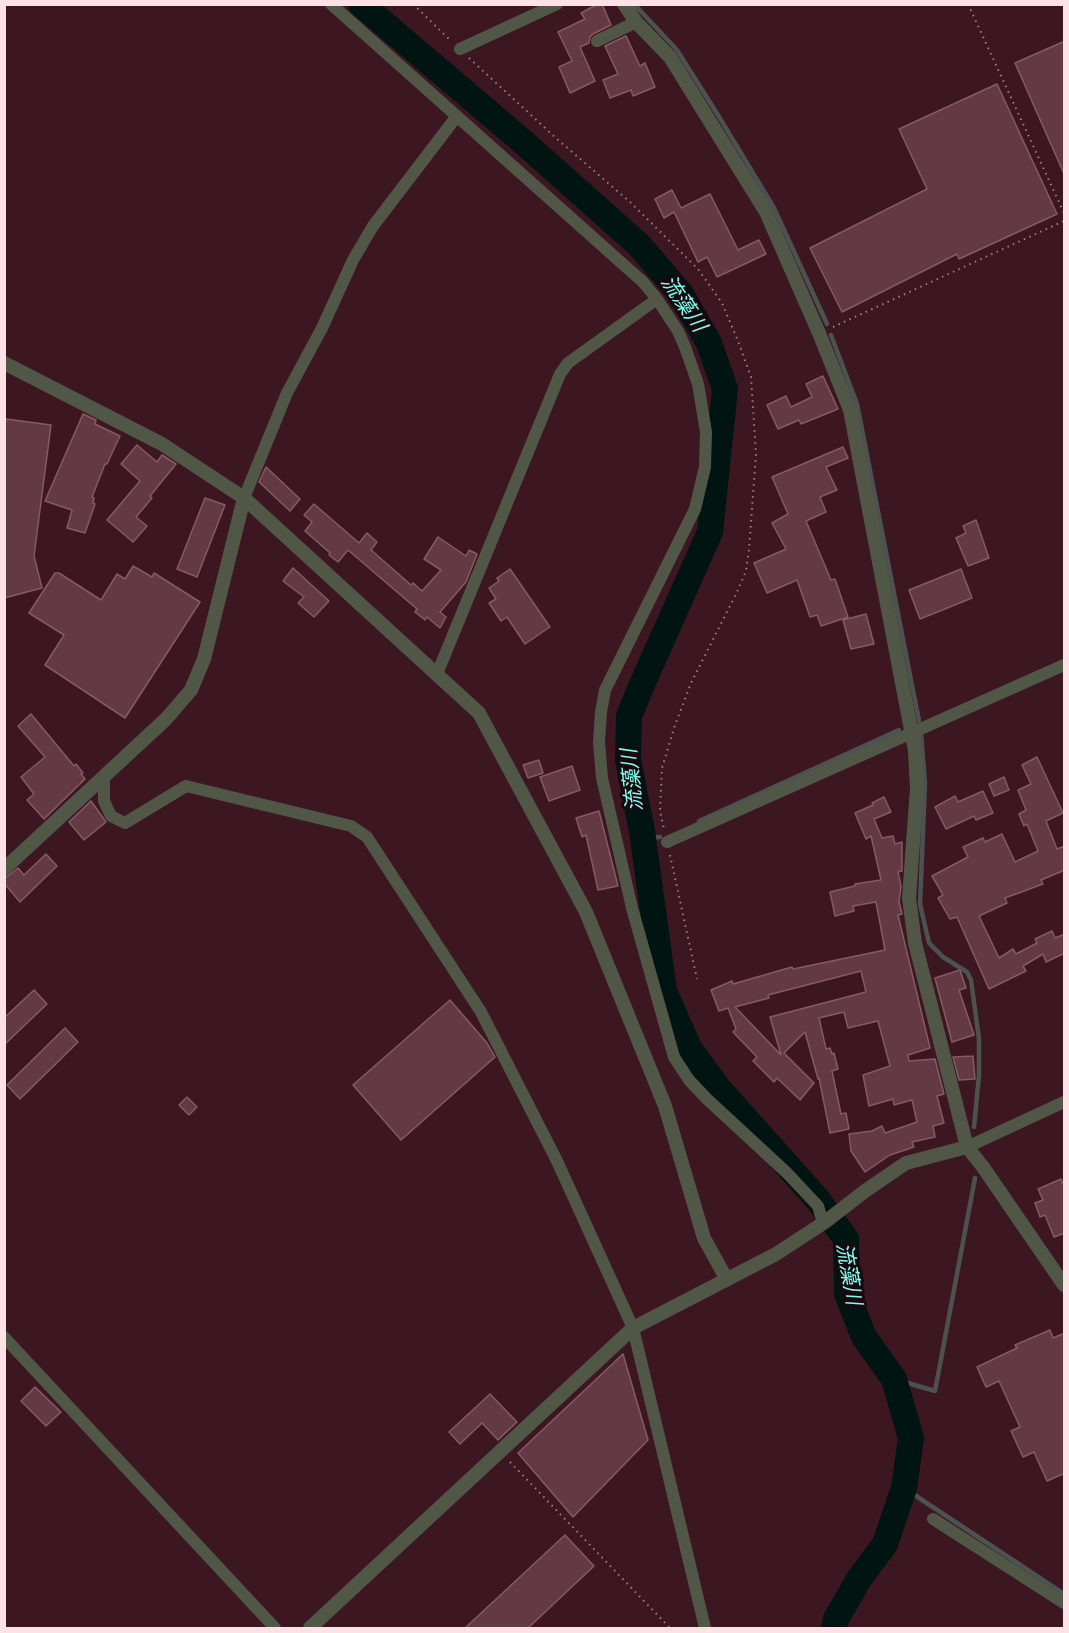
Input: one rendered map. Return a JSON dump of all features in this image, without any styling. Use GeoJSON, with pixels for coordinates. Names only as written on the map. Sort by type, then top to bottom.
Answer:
{"type":"FeatureCollection","features":[{"type":"Feature","properties":{"kind":"street"},"geometry":{"type":"LineString","coordinates":[[331,4],[643,282],[678,331],[698,384],[706,432],[705,467],[695,509],[605,690],[599,742],[602,778],[632,909],[674,1057],[689,1080],[707,1100],[787,1173],[818,1206],[824,1222]]}},
{"type":"Feature","properties":{"kind":"street"},"geometry":{"type":"LineString","coordinates":[[460,49],[557,4]]}},
{"type":"Feature","properties":{"kind":"street"},"geometry":{"type":"LineString","coordinates":[[624,4],[636,22],[670,57],[766,212],[850,410],[919,730],[918,788],[909,898],[915,943],[966,1147],[983,1167],[1065,1285]]}},
{"type":"Feature","properties":{"kind":"street"},"geometry":{"type":"LineString","coordinates":[[597,41],[636,22]]}},
{"type":"Feature","properties":{"kind":"street"},"geometry":{"type":"LineString","coordinates":[[4,869],[166,719],[191,690],[204,659],[244,498],[287,393],[322,328],[352,260],[373,226],[457,116]]}},
{"type":"Feature","properties":{"kind":"street"},"geometry":{"type":"LineString","coordinates":[[437,674],[560,374],[568,363],[657,300]]}},
{"type":"Feature","properties":{"kind":"street"},"geometry":{"type":"LineString","coordinates":[[4,363],[162,444],[244,498],[474,708],[586,912],[665,1106],[704,1238],[726,1278]]}},
{"type":"Feature","properties":{"kind":"street"},"geometry":{"type":"LineString","coordinates":[[667,842],[1065,665]]}},
{"type":"Feature","properties":{"kind":"street"},"geometry":{"type":"LineString","coordinates":[[104,776],[104,801],[111,816],[125,823],[186,786],[351,826],[366,837],[481,1012],[557,1161],[633,1328],[705,1629]]}},
{"type":"Feature","properties":{"kind":"street"},"geometry":{"type":"LineString","coordinates":[[310,1629],[633,1328],[776,1254],[906,1163],[966,1147],[1065,1102]]}},
{"type":"Feature","properties":{"kind":"street"},"geometry":{"type":"LineString","coordinates":[[4,1337],[275,1629]]}},
{"type":"Feature","properties":{"kind":"street"},"geometry":{"type":"LineString","coordinates":[[933,1519],[1065,1603]]}},
{"type":"Feature","properties":{"kind":"path"},"geometry":{"type":"LineString","coordinates":[[413,4],[557,139],[630,202],[698,268],[722,303],[751,377],[756,454],[746,571],[691,683],[662,768],[660,811],[697,979]]}},
{"type":"Feature","properties":{"kind":"path"},"geometry":{"type":"LineString","coordinates":[[968,4],[1065,213]]}},
{"type":"Feature","properties":{"kind":"path"},"geometry":{"type":"LineString","coordinates":[[819,333],[1065,221]]}},
{"type":"Feature","properties":{"kind":"path"},"geometry":{"type":"LineString","coordinates":[[500,1452],[670,1629]]}},
{"type":"Feature","properties":{"kind":"building"},"geometry":{"type":"Polygon","coordinates":[[[602,4],[611,25],[593,34],[589,43],[580,47],[595,81],[570,93],[559,67],[572,61],[558,32],[585,19],[581,13],[602,4]]]}},
{"type":"Feature","properties":{"kind":"building"},"geometry":{"type":"Polygon","coordinates":[[[626,36],[640,66],[645,63],[655,87],[633,96],[631,90],[610,98],[603,80],[618,74],[605,46],[626,36]]]}},
{"type":"Feature","properties":{"kind":"building"},"geometry":{"type":"Polygon","coordinates":[[[1065,41],[1065,176],[1015,63],[1065,41]]]}},
{"type":"Feature","properties":{"kind":"building"},"geometry":{"type":"Polygon","coordinates":[[[997,84],[1057,214],[959,259],[957,254],[842,312],[810,248],[927,189],[899,129],[997,84]]]}},
{"type":"Feature","properties":{"kind":"building"},"geometry":{"type":"Polygon","coordinates":[[[672,190],[681,208],[710,194],[738,250],[759,240],[766,254],[717,277],[707,257],[698,262],[674,212],[664,218],[655,199],[672,190]]]}},
{"type":"Feature","properties":{"kind":"building"},"geometry":{"type":"Polygon","coordinates":[[[823,376],[838,409],[801,424],[799,420],[778,429],[767,405],[786,396],[791,407],[812,397],[806,384],[823,376]]]}},
{"type":"Feature","properties":{"kind":"building"},"geometry":{"type":"Polygon","coordinates":[[[83,414],[96,420],[95,424],[120,436],[105,464],[92,497],[95,504],[85,533],[67,528],[72,510],[45,501],[83,414]]]}},
{"type":"Feature","properties":{"kind":"building"},"geometry":{"type":"Polygon","coordinates":[[[6,419],[51,425],[34,556],[42,588],[4,598],[4,432],[6,419]]]}},
{"type":"Feature","properties":{"kind":"building"},"geometry":{"type":"Polygon","coordinates":[[[137,445],[157,462],[162,455],[176,464],[136,517],[147,526],[133,542],[107,520],[140,481],[121,464],[137,445]]]}},
{"type":"Feature","properties":{"kind":"building"},"geometry":{"type":"Polygon","coordinates":[[[843,447],[848,458],[826,467],[837,490],[820,497],[826,512],[806,521],[831,580],[835,579],[848,617],[821,626],[817,615],[810,617],[797,580],[767,593],[754,563],[786,549],[772,523],[788,514],[772,477],[843,447]]]}},
{"type":"Feature","properties":{"kind":"building"},"geometry":{"type":"Polygon","coordinates":[[[266,467],[300,499],[290,511],[259,482],[266,467]]]}},
{"type":"Feature","properties":{"kind":"building"},"geometry":{"type":"Polygon","coordinates":[[[205,498],[225,505],[197,577],[177,569],[205,498]]]}},
{"type":"Feature","properties":{"kind":"building"},"geometry":{"type":"Polygon","coordinates":[[[314,504],[359,543],[367,533],[377,542],[371,550],[411,585],[413,583],[422,591],[441,570],[424,559],[438,537],[466,556],[469,550],[477,554],[466,582],[440,612],[446,617],[440,628],[427,617],[425,620],[415,612],[417,609],[348,550],[338,562],[329,555],[330,553],[305,531],[312,522],[304,515],[314,504]]]}},
{"type":"Feature","properties":{"kind":"building"},"geometry":{"type":"Polygon","coordinates":[[[976,520],[989,558],[968,566],[956,538],[966,533],[963,526],[976,520]]]}},
{"type":"Feature","properties":{"kind":"building"},"geometry":{"type":"Polygon","coordinates":[[[133,566],[152,577],[154,573],[200,602],[125,718],[45,665],[64,635],[29,613],[55,573],[59,573],[101,600],[117,574],[125,579],[133,566]]]}},
{"type":"Feature","properties":{"kind":"building"},"geometry":{"type":"Polygon","coordinates":[[[293,568],[329,601],[314,617],[298,603],[304,597],[283,581],[293,568]]]}},
{"type":"Feature","properties":{"kind":"building"},"geometry":{"type":"Polygon","coordinates":[[[510,569],[550,627],[525,644],[507,617],[501,621],[489,603],[496,599],[489,588],[499,581],[497,578],[510,569]]]}},
{"type":"Feature","properties":{"kind":"building"},"geometry":{"type":"Polygon","coordinates":[[[961,569],[972,598],[920,619],[909,590],[961,569]]]}},
{"type":"Feature","properties":{"kind":"building"},"geometry":{"type":"Polygon","coordinates":[[[866,614],[874,644],[851,649],[843,620],[866,614]]]}},
{"type":"Feature","properties":{"kind":"building"},"geometry":{"type":"Polygon","coordinates":[[[31,714],[74,766],[76,764],[85,779],[44,819],[27,800],[34,794],[21,777],[45,757],[18,726],[31,714]]]}},
{"type":"Feature","properties":{"kind":"building"},"geometry":{"type":"Polygon","coordinates":[[[1037,757],[1063,813],[1046,821],[1057,849],[1065,846],[1065,870],[1041,880],[1043,884],[1005,898],[1007,903],[979,916],[999,958],[1013,949],[1016,954],[1037,943],[1035,939],[1052,931],[1055,938],[1065,934],[1065,953],[1046,962],[1043,954],[1023,966],[1026,971],[989,989],[957,917],[950,919],[938,898],[943,895],[932,876],[968,857],[963,847],[983,838],[985,842],[1002,834],[1015,862],[1038,851],[1027,824],[1024,826],[1019,814],[1026,810],[1018,790],[1031,784],[1022,765],[1037,757]]]}},
{"type":"Feature","properties":{"kind":"building"},"geometry":{"type":"Polygon","coordinates":[[[539,760],[543,773],[528,778],[523,765],[539,760]]]}},
{"type":"Feature","properties":{"kind":"building"},"geometry":{"type":"Polygon","coordinates":[[[572,766],[580,790],[549,801],[540,777],[572,766]]]}},
{"type":"Feature","properties":{"kind":"building"},"geometry":{"type":"Polygon","coordinates":[[[1004,777],[1009,790],[994,796],[989,784],[1004,777]]]}},
{"type":"Feature","properties":{"kind":"building"},"geometry":{"type":"Polygon","coordinates":[[[983,791],[993,813],[976,820],[974,816],[946,829],[935,807],[955,796],[958,802],[983,791]]]}},
{"type":"Feature","properties":{"kind":"building"},"geometry":{"type":"Polygon","coordinates":[[[884,797],[891,812],[874,819],[882,838],[893,836],[895,844],[902,842],[902,871],[898,872],[901,886],[899,902],[902,914],[898,915],[930,1048],[908,1055],[909,1061],[935,1059],[944,1094],[937,1096],[944,1123],[933,1126],[935,1137],[912,1142],[914,1147],[890,1155],[865,1172],[851,1151],[849,1134],[872,1131],[882,1126],[885,1133],[917,1122],[912,1100],[894,1105],[893,1099],[869,1106],[863,1075],[890,1066],[878,1021],[848,1028],[844,1012],[819,1018],[826,1049],[830,1048],[832,1054],[834,1053],[838,1069],[832,1071],[841,1114],[846,1113],[849,1129],[830,1133],[819,1078],[805,1032],[784,1053],[814,1083],[800,1100],[777,1078],[774,1082],[753,1061],[757,1057],[733,1032],[736,1029],[728,1008],[719,1011],[711,990],[732,981],[733,984],[792,967],[793,969],[885,950],[876,902],[853,906],[854,911],[835,916],[830,892],[855,886],[855,884],[881,880],[871,836],[866,839],[855,813],[873,805],[872,803],[884,797]],[[861,971],[768,995],[769,998],[735,1007],[781,1055],[770,1017],[866,992],[861,971]]]}},
{"type":"Feature","properties":{"kind":"building"},"geometry":{"type":"Polygon","coordinates":[[[91,801],[106,822],[84,840],[69,822],[91,801]]]}},
{"type":"Feature","properties":{"kind":"building"},"geometry":{"type":"Polygon","coordinates":[[[599,811],[618,886],[598,890],[586,835],[582,837],[576,818],[599,811]]]}},
{"type":"Feature","properties":{"kind":"building"},"geometry":{"type":"Polygon","coordinates":[[[46,854],[57,866],[20,902],[4,883],[4,879],[18,868],[24,875],[46,854]]]}},
{"type":"Feature","properties":{"kind":"building"},"geometry":{"type":"Polygon","coordinates":[[[960,970],[966,988],[959,990],[974,1035],[952,1042],[935,978],[960,970]]]}},
{"type":"Feature","properties":{"kind":"building"},"geometry":{"type":"Polygon","coordinates":[[[34,990],[47,1004],[4,1045],[4,1018],[34,990]]]}},
{"type":"Feature","properties":{"kind":"building"},"geometry":{"type":"Polygon","coordinates":[[[450,1000],[487,1043],[495,1057],[401,1140],[353,1085],[450,1000]]]}},
{"type":"Feature","properties":{"kind":"building"},"geometry":{"type":"Polygon","coordinates":[[[65,1028],[78,1042],[20,1099],[7,1085],[65,1028]]]}},
{"type":"Feature","properties":{"kind":"building"},"geometry":{"type":"Polygon","coordinates":[[[973,1056],[975,1079],[959,1080],[953,1057],[973,1056]]]}},
{"type":"Feature","properties":{"kind":"building"},"geometry":{"type":"Polygon","coordinates":[[[187,1097],[197,1107],[189,1115],[179,1105],[187,1097]]]}},
{"type":"Feature","properties":{"kind":"building"},"geometry":{"type":"Polygon","coordinates":[[[1061,1179],[1065,1188],[1065,1233],[1054,1237],[1045,1215],[1040,1217],[1035,1203],[1043,1200],[1038,1189],[1061,1179]]]}},
{"type":"Feature","properties":{"kind":"building"},"geometry":{"type":"Polygon","coordinates":[[[1050,1330],[1053,1338],[1065,1333],[1065,1473],[1047,1481],[1034,1452],[1023,1457],[1011,1431],[1020,1427],[999,1381],[986,1387],[977,1367],[1017,1348],[1015,1345],[1050,1330]]]}},
{"type":"Feature","properties":{"kind":"building"},"geometry":{"type":"Polygon","coordinates":[[[623,1354],[648,1440],[573,1517],[518,1453],[623,1354]]]}},
{"type":"Feature","properties":{"kind":"building"},"geometry":{"type":"Polygon","coordinates":[[[35,1387],[61,1412],[46,1426],[21,1401],[35,1387]]]}},
{"type":"Feature","properties":{"kind":"building"},"geometry":{"type":"Polygon","coordinates":[[[490,1394],[517,1422],[498,1440],[482,1423],[460,1444],[449,1432],[490,1394]]]}},
{"type":"Feature","properties":{"kind":"building"},"geometry":{"type":"Polygon","coordinates":[[[565,1535],[594,1566],[527,1629],[464,1629],[565,1535]]]}},
{"type":"Feature","properties":{"kind":"waterway","name":"流藻川"},"geometry":{"type":"LineString","coordinates":[[361,4],[522,141],[639,245],[681,294],[709,343],[725,389],[710,532],[629,716],[628,760],[642,831],[664,991],[689,1048],[719,1089],[818,1200],[846,1239],[847,1294],[864,1337],[894,1379],[911,1438],[904,1488],[885,1544],[859,1579],[836,1619],[834,1628]]}},
{"type":"Feature","properties":{"kind":"waterway"},"geometry":{"type":"LineString","coordinates":[[634,4],[677,50],[721,120],[774,208],[827,324]]}},
{"type":"Feature","properties":{"kind":"waterway"},"geometry":{"type":"LineString","coordinates":[[831,335],[857,404],[919,721]]}},
{"type":"Feature","properties":{"kind":"waterway"},"geometry":{"type":"LineString","coordinates":[[699,821],[899,730]]}},
{"type":"Feature","properties":{"kind":"waterway"},"geometry":{"type":"LineString","coordinates":[[921,733],[925,784],[920,904],[929,943],[943,957],[967,972],[971,980],[979,1039],[979,1075],[974,1127]]}},
{"type":"Feature","properties":{"kind":"waterway"},"geometry":{"type":"LineString","coordinates":[[642,831],[652,838],[660,837]]}},
{"type":"Feature","properties":{"kind":"waterway"},"geometry":{"type":"LineString","coordinates":[[894,1379],[935,1391],[975,1178]]}},
{"type":"Feature","properties":{"kind":"waterway"},"geometry":{"type":"LineString","coordinates":[[904,1488],[1064,1594]]}}]}
